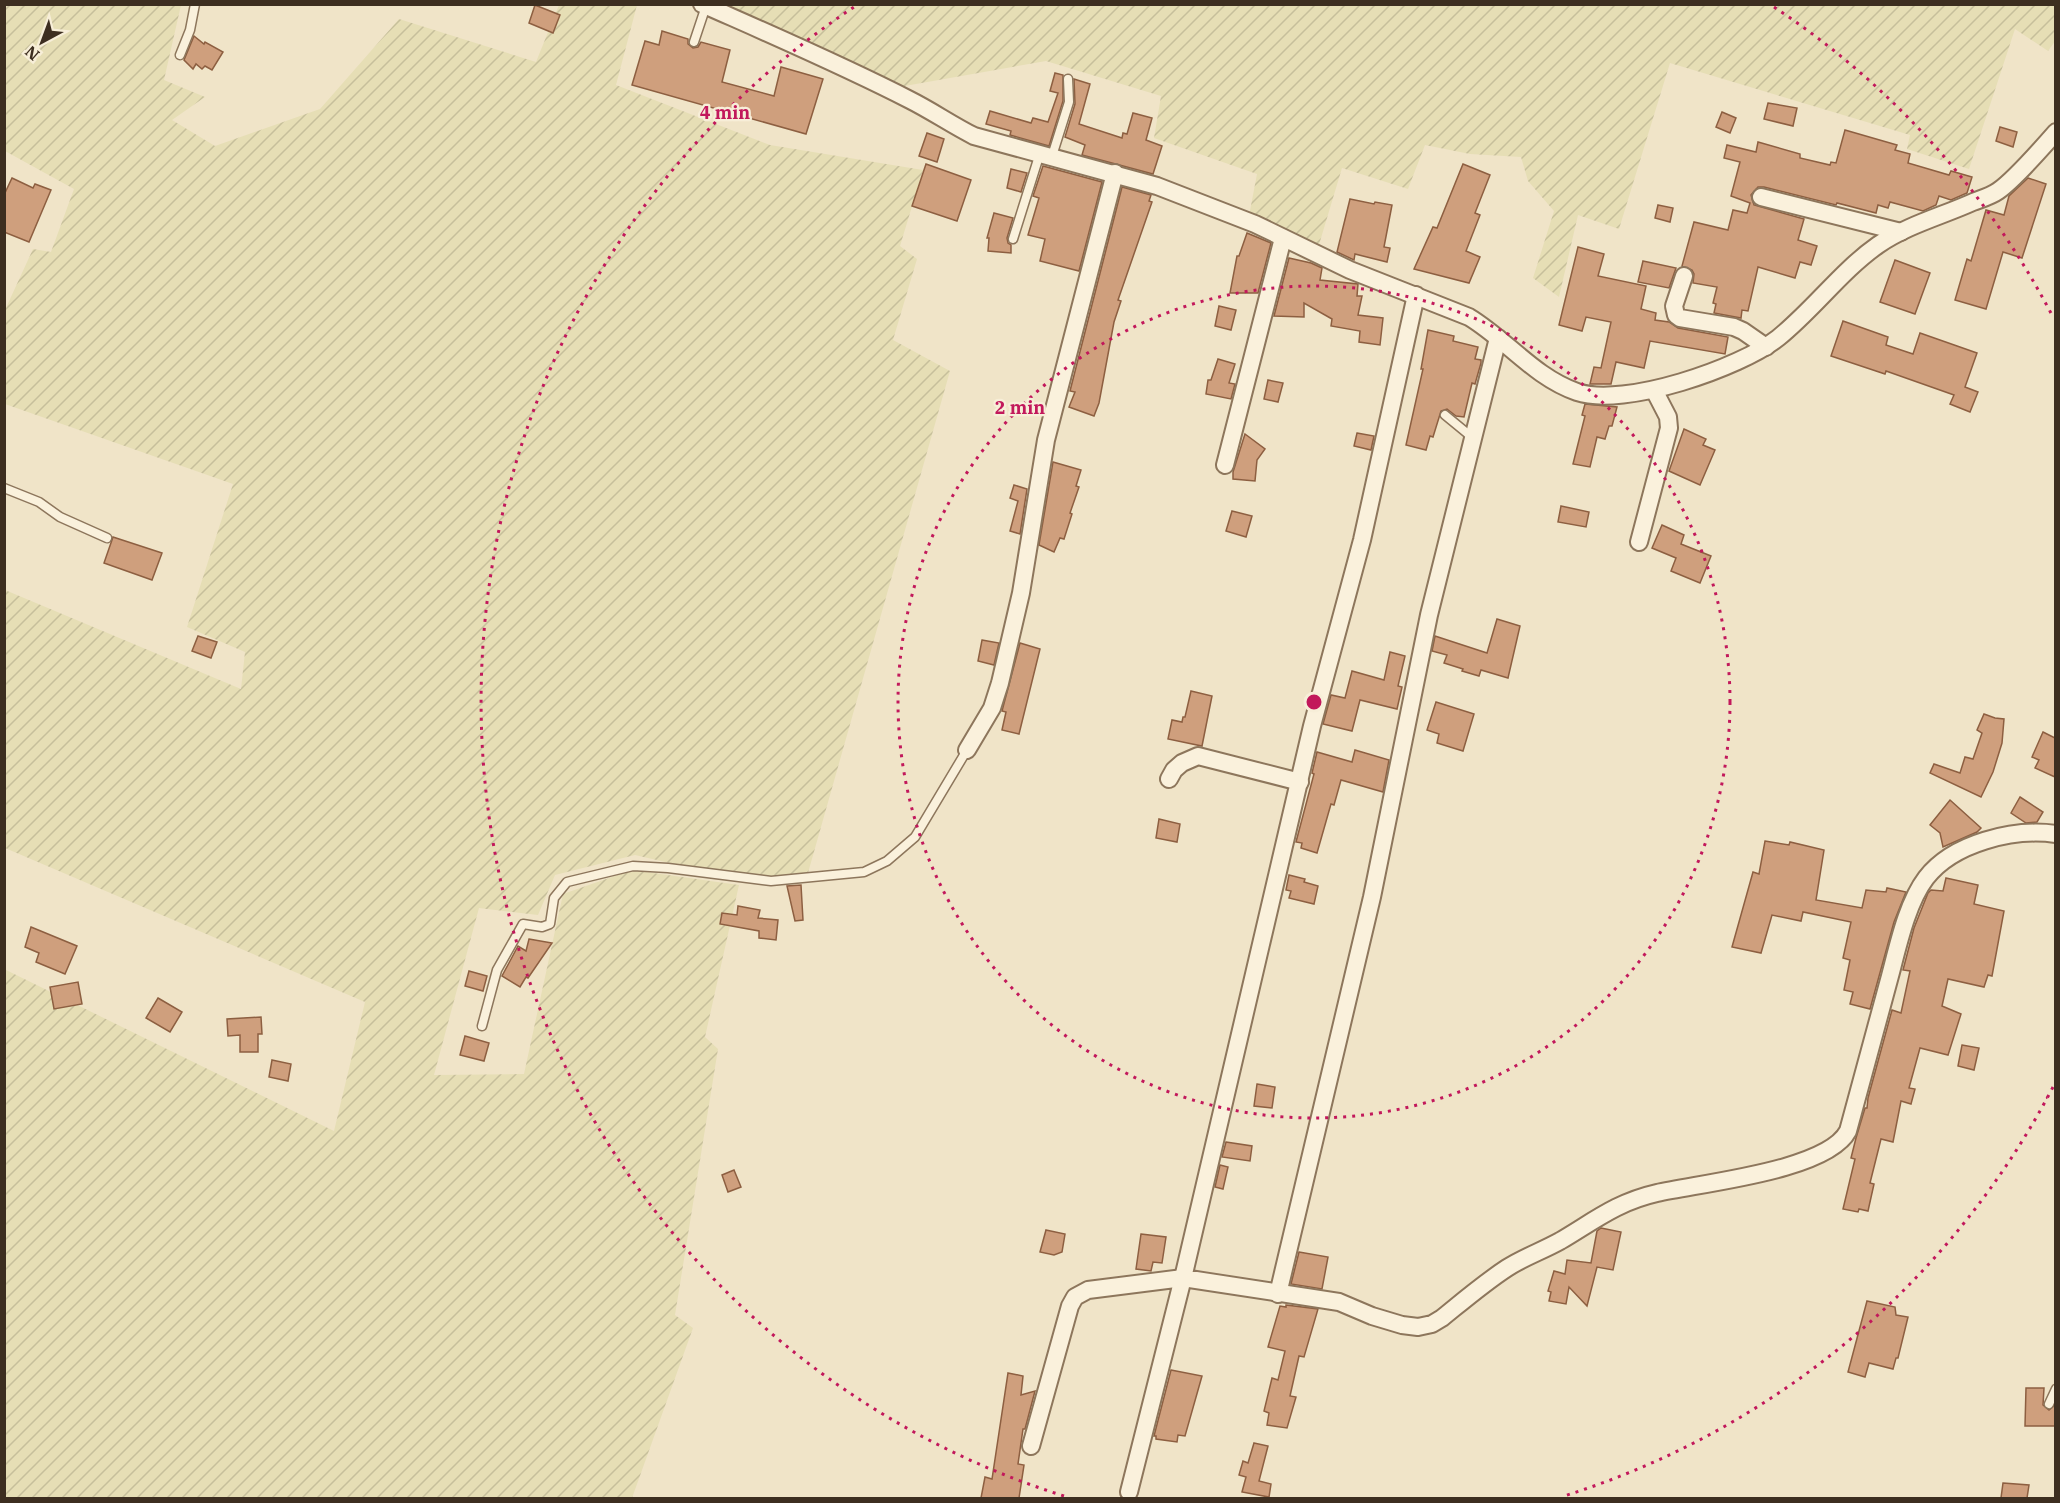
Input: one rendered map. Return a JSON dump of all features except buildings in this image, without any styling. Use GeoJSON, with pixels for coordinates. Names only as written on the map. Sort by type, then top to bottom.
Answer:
{"type":"FeatureCollection","features":[{"type":"Feature","properties":{"kind":"street"},"geometry":{"type":"LineString","coordinates":[[704,5],[910,100],[974,136],[1157,186],[1283,238],[1350,270],[1469,317],[1528,364],[1555,381],[1578,392],[1612,396],[1654,390],[1734,363],[1766,347],[1807,312],[1876,246],[1901,232],[1998,191],[2055,132]]}},
{"type":"Feature","properties":{"kind":"street"},"geometry":{"type":"LineString","coordinates":[[967,750],[992,708],[1000,683],[1021,592],[1046,440],[1115,173]]}},
{"type":"Feature","properties":{"kind":"street"},"geometry":{"type":"LineString","coordinates":[[1761,197],[1901,232]]}},
{"type":"Feature","properties":{"kind":"street"},"geometry":{"type":"LineString","coordinates":[[1225,465],[1283,238]]}},
{"type":"Feature","properties":{"kind":"street"},"geometry":{"type":"LineString","coordinates":[[1684,276],[1674,306],[1676,315],[1680,318],[1734,327],[1766,347]]}},
{"type":"Feature","properties":{"kind":"street"},"geometry":{"type":"LineString","coordinates":[[1129,1492],[1183,1278],[1328,665],[1364,529],[1416,295]]}},
{"type":"Feature","properties":{"kind":"street"},"geometry":{"type":"LineString","coordinates":[[1278,1294],[1372,897],[1429,615],[1498,338]]}},
{"type":"Feature","properties":{"kind":"street"},"geometry":{"type":"LineString","coordinates":[[1639,542],[1669,428],[1668,417],[1654,390]]}},
{"type":"Feature","properties":{"kind":"street"},"geometry":{"type":"LineString","coordinates":[[1169,780],[1174,770],[1182,763],[1198,756],[1300,782]]}},
{"type":"Feature","properties":{"kind":"street"},"geometry":{"type":"LineString","coordinates":[[1031,1446],[1070,1306],[1075,1297],[1088,1290],[1183,1278],[1339,1302],[1402,1325],[1418,1327],[1432,1324],[1508,1268],[1551,1246],[1608,1210],[1627,1201],[1768,1171],[1829,1151],[1839,1144],[1848,1131],[1899,944],[1917,892],[1925,879],[1936,866],[1978,844],[1999,836],[2040,831],[2055,834]]}},
{"type":"Feature","properties":{"kind":"lane"},"geometry":{"type":"LineString","coordinates":[[180,55],[190,30],[195,4]]}},
{"type":"Feature","properties":{"kind":"lane"},"geometry":{"type":"LineString","coordinates":[[694,42],[704,5]]}},
{"type":"Feature","properties":{"kind":"lane"},"geometry":{"type":"LineString","coordinates":[[1013,239],[1069,102],[1068,79]]}},
{"type":"Feature","properties":{"kind":"lane"},"geometry":{"type":"LineString","coordinates":[[1445,415],[1473,438]]}},
{"type":"Feature","properties":{"kind":"lane"},"geometry":{"type":"LineString","coordinates":[[4,488],[39,502],[60,517],[107,538]]}},
{"type":"Feature","properties":{"kind":"lane"},"geometry":{"type":"LineString","coordinates":[[482,1026],[497,970],[523,924],[542,927],[550,924],[554,898],[567,882],[633,866],[771,881],[864,872],[887,861],[915,837],[967,750]]}},
{"type":"Feature","properties":{"kind":"lane"},"geometry":{"type":"LineString","coordinates":[[2049,1404],[2055,1389]]}},
{"type":"Feature","properties":{"kind":"shaded area"},"geometry":{"type":"Polygon","coordinates":[[[2055,4],[2056,40],[2048,51],[2015,29],[1969,169],[1907,149],[1910,135],[1670,63],[1619,229],[1578,215],[1559,297],[1533,278],[1554,211],[1528,181],[1521,157],[1470,154],[1425,145],[1408,189],[1342,168],[1318,248],[1249,216],[1257,174],[1154,138],[1161,96],[1046,61],[899,87],[709,5],[2055,4]]]}},
{"type":"Feature","properties":{"kind":"shaded area"},"geometry":{"type":"Polygon","coordinates":[[[5,5],[181,5],[164,80],[205,97],[172,120],[215,146],[320,109],[399,19],[536,62],[559,5],[637,5],[616,85],[770,145],[923,170],[900,246],[917,259],[893,340],[950,371],[806,880],[700,870],[635,855],[555,875],[538,915],[479,908],[434,1075],[524,1074],[563,894],[632,870],[739,885],[705,1037],[718,1049],[675,1315],[693,1328],[632,1498],[5,1498],[4,969],[334,1131],[365,1002],[5,848],[5,590],[241,689],[245,652],[187,627],[233,484],[5,404],[5,310],[33,249],[51,252],[74,189],[5,151],[5,5]]]}}]}
